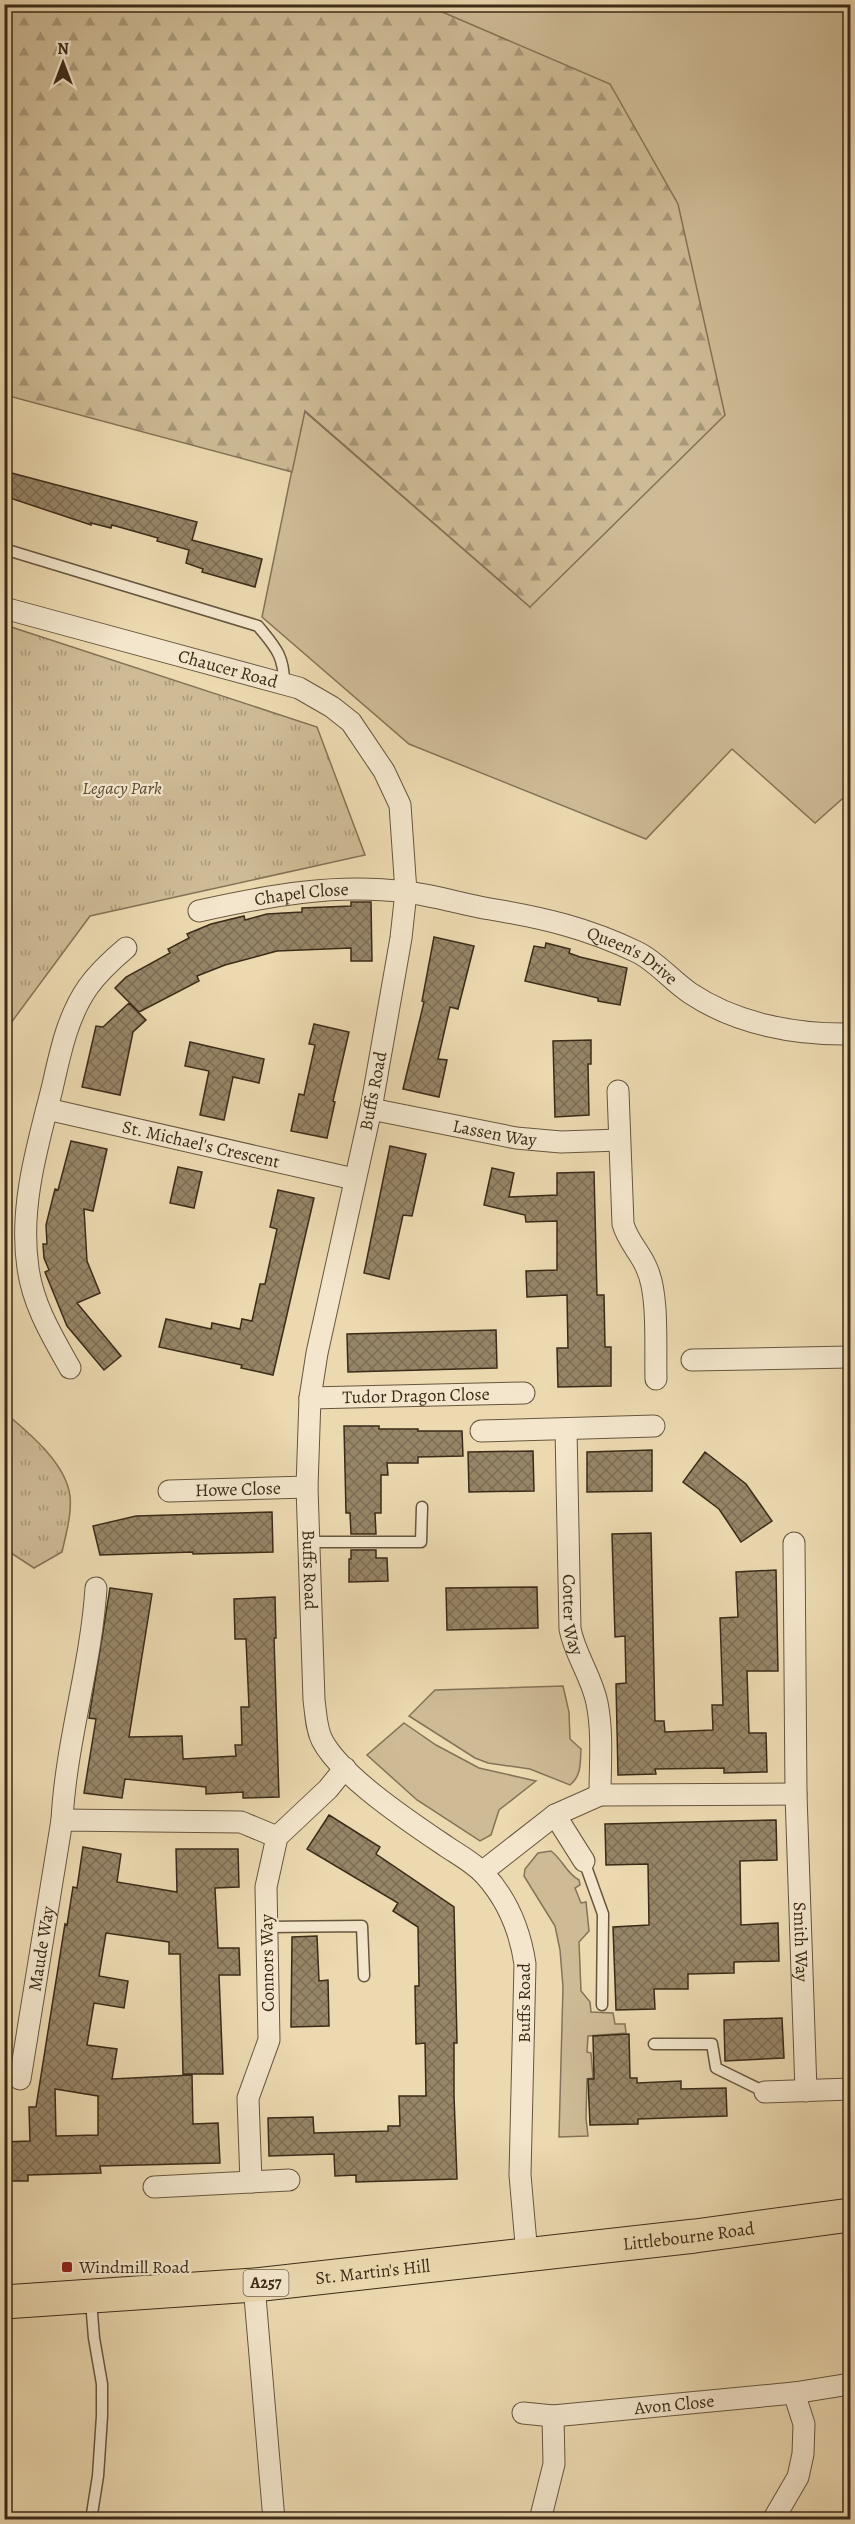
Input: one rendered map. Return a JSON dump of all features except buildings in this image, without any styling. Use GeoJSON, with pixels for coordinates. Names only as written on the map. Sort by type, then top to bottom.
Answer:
{"type":"FeatureCollection","features":[{"type":"Feature","properties":{"kind":"main road","name":"Littlebourne Road"},"geometry":{"type":"LineString","coordinates":[[526,2255],[707,2235],[850,2215]]}},
{"type":"Feature","properties":{"kind":"main road","name":"St. Martin's Hill"},"geometry":{"type":"LineString","coordinates":[[4,2302],[254,2285],[526,2255]]}},
{"type":"Feature","properties":{"kind":"street","name":"Chaucer Road"},"geometry":{"type":"LineString","coordinates":[[4,608],[284,682],[298,688],[332,707],[351,722],[384,771],[400,805]]}},
{"type":"Feature","properties":{"kind":"street","name":"Buffs Road"},"geometry":{"type":"LineString","coordinates":[[400,805],[406,892],[401,938],[370,1109],[316,1353],[310,1398],[307,1487],[314,1700],[317,1723],[323,1742],[345,1768],[375,1795],[482,1872],[503,1898],[517,1930],[525,1964],[520,2175],[526,2255]]}},
{"type":"Feature","properties":{"kind":"street","name":"Chapel Close"},"geometry":{"type":"LineString","coordinates":[[198,911],[253,898],[301,891],[361,889],[406,892]]}},
{"type":"Feature","properties":{"kind":"street","name":"Queen's Drive"},"geometry":{"type":"LineString","coordinates":[[406,892],[543,918],[602,935],[643,955],[674,982],[704,1003],[729,1014],[795,1031],[850,1034]]}},
{"type":"Feature","properties":{"kind":"street"},"geometry":{"type":"LineString","coordinates":[[70,1368],[45,1323],[34,1297],[27,1267],[26,1223],[31,1176],[65,1036],[74,1013],[88,986],[126,948]]}},
{"type":"Feature","properties":{"kind":"street"},"geometry":{"type":"LineString","coordinates":[[618,1091],[623,1224],[627,1239],[647,1267],[652,1286],[656,1379]]}},
{"type":"Feature","properties":{"kind":"street","name":"St. Michael's Crescent"},"geometry":{"type":"LineString","coordinates":[[47,1109],[354,1179]]}},
{"type":"Feature","properties":{"kind":"street","name":"Lassen Way"},"geometry":{"type":"LineString","coordinates":[[370,1109],[516,1138],[561,1142],[619,1140]]}},
{"type":"Feature","properties":{"kind":"street"},"geometry":{"type":"LineString","coordinates":[[692,1360],[850,1357]]}},
{"type":"Feature","properties":{"kind":"street","name":"Tudor Dragon Close"},"geometry":{"type":"LineString","coordinates":[[310,1398],[524,1393]]}},
{"type":"Feature","properties":{"kind":"street"},"geometry":{"type":"LineString","coordinates":[[481,1431],[654,1426]]}},
{"type":"Feature","properties":{"kind":"street","name":"Cotter Way"},"geometry":{"type":"LineString","coordinates":[[566,1429],[570,1629],[573,1642],[589,1674],[597,1702],[600,1723],[600,1795]]}},
{"type":"Feature","properties":{"kind":"street","name":"Howe Close"},"geometry":{"type":"LineString","coordinates":[[169,1491],[307,1487]]}},
{"type":"Feature","properties":{"kind":"street","name":"Smith Way"},"geometry":{"type":"LineString","coordinates":[[794,1543],[796,1794],[806,2091]]}},
{"type":"Feature","properties":{"kind":"street","name":"Maude Way"},"geometry":{"type":"LineString","coordinates":[[20,2079],[63,1820],[64,1788],[92,1631],[96,1588]]}},
{"type":"Feature","properties":{"kind":"street"},"geometry":{"type":"LineString","coordinates":[[63,1820],[241,1822],[278,1837],[345,1768]]}},
{"type":"Feature","properties":{"kind":"street"},"geometry":{"type":"LineString","coordinates":[[482,1872],[555,1815],[600,1795],[796,1794]]}},
{"type":"Feature","properties":{"kind":"street"},"geometry":{"type":"LineString","coordinates":[[555,1815],[584,1861]]}},
{"type":"Feature","properties":{"kind":"street","name":"Connors Way"},"geometry":{"type":"LineString","coordinates":[[251,2182],[248,2098],[269,2040],[266,1887],[278,1837]]}},
{"type":"Feature","properties":{"kind":"street"},"geometry":{"type":"LineString","coordinates":[[765,2091],[850,2090]]}},
{"type":"Feature","properties":{"kind":"street"},"geometry":{"type":"LineString","coordinates":[[154,2187],[289,2180]]}},
{"type":"Feature","properties":{"kind":"street"},"geometry":{"type":"LineString","coordinates":[[254,2285],[274,2520]]}},
{"type":"Feature","properties":{"kind":"street","name":"Avon Close"},"geometry":{"type":"LineString","coordinates":[[523,2413],[553,2416],[794,2393],[850,2384]]}},
{"type":"Feature","properties":{"kind":"street"},"geometry":{"type":"LineString","coordinates":[[773,2520],[798,2477],[803,2454],[804,2424],[794,2393]]}},
{"type":"Feature","properties":{"kind":"street"},"geometry":{"type":"LineString","coordinates":[[540,2520],[554,2464],[553,2416]]}},
{"type":"Feature","properties":{"kind":"lane"},"geometry":{"type":"LineString","coordinates":[[4,549],[258,626],[275,646],[284,664],[284,682]]}},
{"type":"Feature","properties":{"kind":"lane"},"geometry":{"type":"LineString","coordinates":[[309,1542],[421,1542],[422,1507]]}},
{"type":"Feature","properties":{"kind":"lane"},"geometry":{"type":"LineString","coordinates":[[584,1861],[603,1914],[602,2005]]}},
{"type":"Feature","properties":{"kind":"lane"},"geometry":{"type":"LineString","coordinates":[[267,1927],[362,1926],[364,1976]]}},
{"type":"Feature","properties":{"kind":"lane"},"geometry":{"type":"LineString","coordinates":[[654,2044],[712,2044],[716,2068],[765,2091]]}},
{"type":"Feature","properties":{"kind":"lane"},"geometry":{"type":"LineString","coordinates":[[91,2295],[94,2338],[102,2384],[98,2476],[91,2520]]}},
{"type":"Feature","properties":{"kind":"green space"},"geometry":{"type":"Polygon","coordinates":[[[4,5],[426,5],[610,84],[678,204],[725,415],[530,607],[305,411],[292,472],[5,395],[4,5]]]}},
{"type":"Feature","properties":{"kind":"green space"},"geometry":{"type":"Polygon","coordinates":[[[417,5],[850,5],[850,792],[815,823],[732,749],[646,839],[409,744],[262,617],[304,411],[530,607],[417,5]]]}},
{"type":"Feature","properties":{"kind":"green space","name":"Legacy Park"},"geometry":{"type":"Polygon","coordinates":[[[5,625],[317,727],[365,855],[90,916],[5,1031],[5,625]]]}},
{"type":"Feature","properties":{"kind":"green space"},"geometry":{"type":"Polygon","coordinates":[[[4,1412],[54,1460],[67,1484],[70,1496],[69,1517],[62,1552],[34,1568],[5,1549],[4,1412]]]}},
{"type":"Feature","properties":{"kind":"green space"},"geometry":{"type":"Polygon","coordinates":[[[563,1686],[569,1712],[570,1739],[581,1749],[578,1773],[570,1785],[530,1769],[488,1763],[475,1758],[409,1716],[435,1690],[563,1686]]]}},
{"type":"Feature","properties":{"kind":"green space"},"geometry":{"type":"Polygon","coordinates":[[[404,1723],[436,1745],[479,1768],[536,1781],[499,1810],[491,1835],[480,1841],[417,1800],[367,1755],[404,1723]]]}},
{"type":"Feature","properties":{"kind":"green space"},"geometry":{"type":"Polygon","coordinates":[[[551,1851],[579,1880],[580,1885],[575,1888],[581,1903],[586,1902],[589,1931],[579,1942],[581,1991],[590,2002],[591,2012],[613,2013],[615,2024],[625,2024],[626,2033],[588,2036],[587,2052],[591,2053],[593,2078],[587,2079],[588,2136],[559,2137],[563,1987],[560,1950],[555,1926],[524,1876],[525,1869],[538,1853],[551,1851]]]}},
{"type":"Feature","properties":{"kind":"place","name":"Windmill Road"},"geometry":{"type":"Point","coordinates":[67,2267]}}]}
